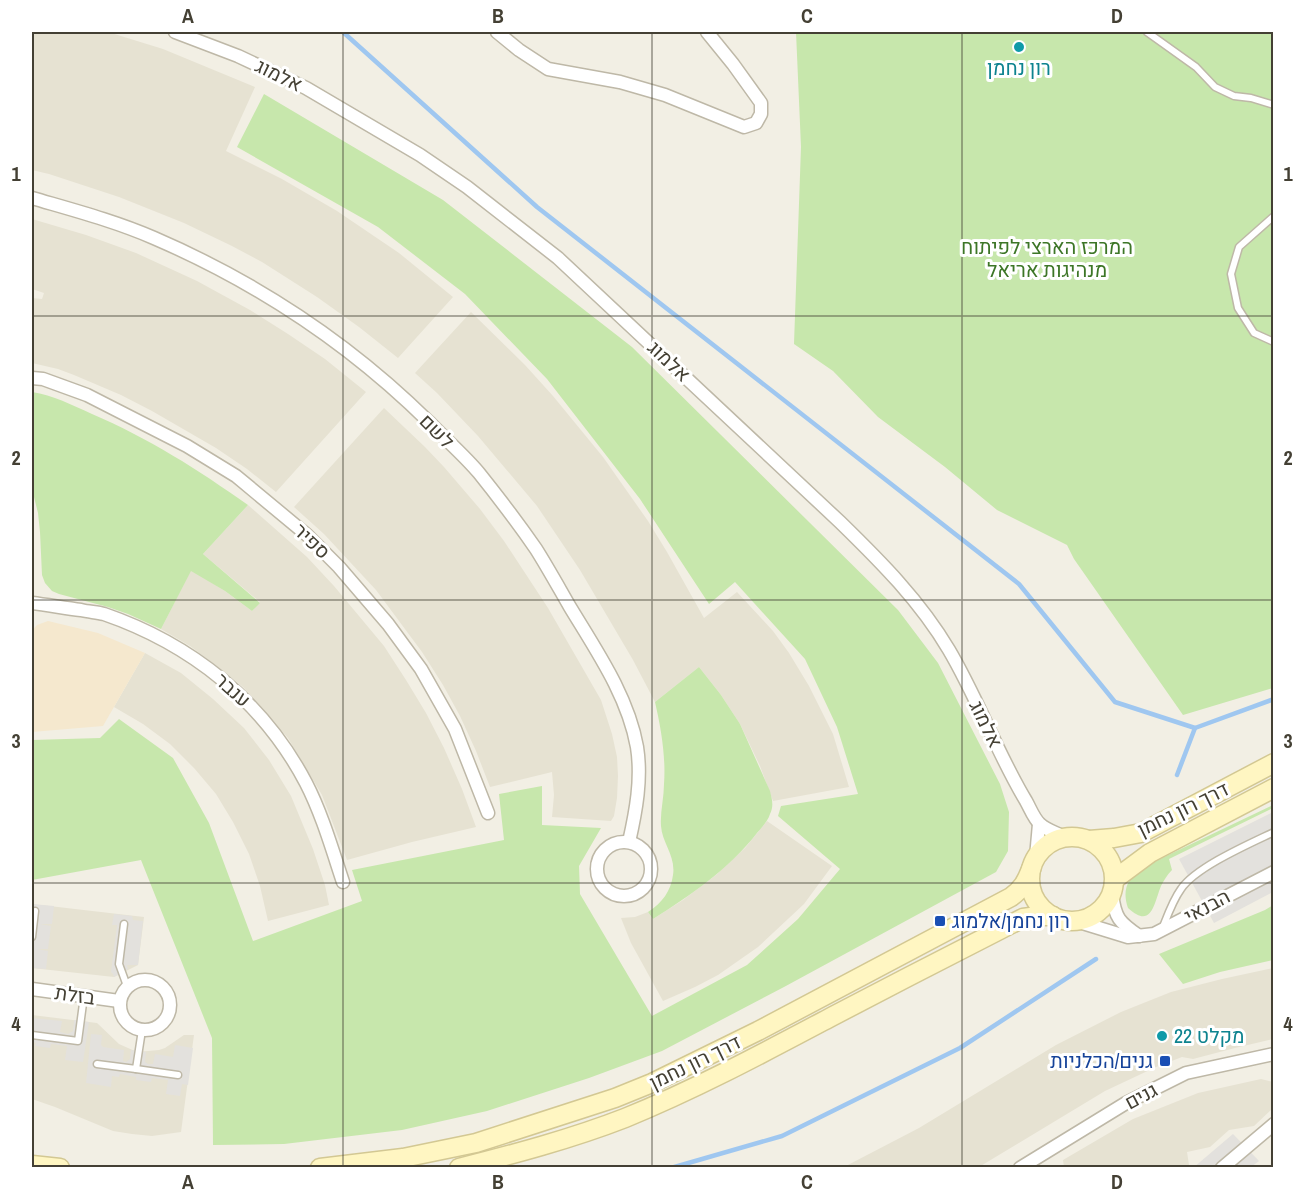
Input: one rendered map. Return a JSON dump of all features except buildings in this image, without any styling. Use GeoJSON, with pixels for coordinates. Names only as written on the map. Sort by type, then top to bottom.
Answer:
{"type":"FeatureCollection","features":[{"type":"Feature","properties":{"kind":"main road","name":"דרך רון נחמן"},"geometry":{"type":"LineString","coordinates":[[1089,840],[1141,833],[1274,763]]}},
{"type":"Feature","properties":{"kind":"main road","name":"דרך רון נחמן"},"geometry":{"type":"LineString","coordinates":[[1113,887],[1150,853],[1274,788]]}},
{"type":"Feature","properties":{"kind":"main road"},"geometry":{"type":"LineString","coordinates":[[1064,837],[1089,840],[1100,846],[1113,867],[1113,887],[1106,904],[1088,918],[1076,921],[1053,916],[1034,897],[1030,879],[1034,863],[1042,849],[1051,842],[1064,837]]}},
{"type":"Feature","properties":{"kind":"main road","name":"דרך רון נחמן"},"geometry":{"type":"LineString","coordinates":[[320,1167],[403,1158],[476,1143],[573,1113],[652,1083],[758,1031],[1011,897],[1024,885],[1034,863]]}},
{"type":"Feature","properties":{"kind":"main road","name":"דרך רון נחמן"},"geometry":{"type":"LineString","coordinates":[[459,1167],[580,1134],[651,1107],[768,1051],[1023,918],[1053,916]]}},
{"type":"Feature","properties":{"kind":"main road"},"geometry":{"type":"LineString","coordinates":[[32,1165],[60,1167]]}},
{"type":"Feature","properties":{"kind":"street","name":"אלמוג"},"geometry":{"type":"LineString","coordinates":[[175,32],[238,56],[306,88],[420,155],[510,219],[558,258],[606,302],[840,522],[879,560],[912,597],[931,622],[961,670],[1018,788],[1039,824]]}},
{"type":"Feature","properties":{"kind":"street"},"geometry":{"type":"LineString","coordinates":[[497,32],[548,69],[620,82],[665,95],[744,127],[756,123],[761,114],[760,104],[733,64],[707,32]]}},
{"type":"Feature","properties":{"kind":"street","name":"לשם"},"geometry":{"type":"LineString","coordinates":[[32,198],[100,218],[153,237],[211,265],[278,302],[373,371],[412,406],[477,472],[537,551],[598,652],[629,714],[637,748],[639,782],[629,842]]}},
{"type":"Feature","properties":{"kind":"street","name":"ספיר"},"geometry":{"type":"LineString","coordinates":[[32,378],[43,379],[87,395],[187,446],[236,476],[307,535],[339,567],[388,624],[420,669],[455,729],[488,813]]}},
{"type":"Feature","properties":{"kind":"street","name":"ענבר"},"geometry":{"type":"LineString","coordinates":[[32,603],[102,614],[151,634],[194,657],[229,684],[252,706],[289,752],[322,819],[343,882]]}},
{"type":"Feature","properties":{"kind":"street"},"geometry":{"type":"LineString","coordinates":[[1034,863],[1039,824],[1064,837]]}},
{"type":"Feature","properties":{"kind":"street"},"geometry":{"type":"LineString","coordinates":[[629,842],[638,845],[645,852],[650,861],[651,874],[640,891],[621,896],[604,888],[598,880],[597,861],[602,852],[612,843],[629,842]]}},
{"type":"Feature","properties":{"kind":"street","name":"הבנאי"},"geometry":{"type":"LineString","coordinates":[[1076,921],[1128,937],[1154,934],[1274,872]]}},
{"type":"Feature","properties":{"kind":"street"},"geometry":{"type":"LineString","coordinates":[[1113,887],[1114,908],[1118,919],[1139,936]]}},
{"type":"Feature","properties":{"kind":"street"},"geometry":{"type":"LineString","coordinates":[[142,979],[158,982],[164,988],[169,995],[170,1003],[166,1018],[161,1024],[155,1028],[142,1030],[126,1022],[119,1009],[119,1001],[127,986],[142,979]]}},
{"type":"Feature","properties":{"kind":"street","name":"בזלת"},"geometry":{"type":"LineString","coordinates":[[32,989],[119,1001]]}},
{"type":"Feature","properties":{"kind":"street","name":"גנים"},"geometry":{"type":"LineString","coordinates":[[1020,1167],[1126,1103],[1186,1073],[1274,1054]]}},
{"type":"Feature","properties":{"kind":"street"},"geometry":{"type":"LineString","coordinates":[[1222,1167],[1274,1124]]}},
{"type":"Feature","properties":{"kind":"lane"},"geometry":{"type":"LineString","coordinates":[[1147,32],[1196,67],[1215,87],[1234,96],[1274,105]]}},
{"type":"Feature","properties":{"kind":"lane"},"geometry":{"type":"LineString","coordinates":[[1274,216],[1239,247],[1231,274],[1238,308],[1254,333],[1274,342]]}},
{"type":"Feature","properties":{"kind":"lane"},"geometry":{"type":"LineString","coordinates":[[1161,930],[1182,887],[1208,866],[1274,832]]}},
{"type":"Feature","properties":{"kind":"lane"},"geometry":{"type":"LineString","coordinates":[[32,937],[35,911]]}},
{"type":"Feature","properties":{"kind":"lane"},"geometry":{"type":"LineString","coordinates":[[124,924],[119,964],[127,986]]}},
{"type":"Feature","properties":{"kind":"lane"},"geometry":{"type":"LineString","coordinates":[[32,1035],[78,1041],[84,996]]}},
{"type":"Feature","properties":{"kind":"lane"},"geometry":{"type":"LineString","coordinates":[[136,1069],[142,1030]]}},
{"type":"Feature","properties":{"kind":"lane"},"geometry":{"type":"LineString","coordinates":[[97,1064],[178,1075]]}},
{"type":"Feature","properties":{"kind":"shaded area"},"geometry":{"type":"Polygon","coordinates":[[[32,32],[108,32],[163,49],[255,87],[226,151],[282,179],[337,211],[399,253],[453,297],[398,358],[317,297],[232,246],[184,223],[119,197],[32,170],[32,32]]]}},
{"type":"Feature","properties":{"kind":"shaded area"},"geometry":{"type":"Polygon","coordinates":[[[32,219],[136,253],[197,281],[288,334],[325,359],[366,392],[276,492],[216,448],[152,411],[74,375],[32,363],[32,298],[42,299],[44,293],[32,289],[32,219]]]}},
{"type":"Feature","properties":{"kind":"shaded area"},"geometry":{"type":"Polygon","coordinates":[[[471,312],[525,365],[603,457],[648,521],[704,618],[737,592],[773,631],[809,686],[833,734],[849,787],[773,801],[760,766],[740,724],[699,667],[655,702],[580,570],[537,506],[478,436],[415,373],[471,312]]]}},
{"type":"Feature","properties":{"kind":"shaded area"},"geometry":{"type":"Polygon","coordinates":[[[384,408],[444,467],[504,541],[548,608],[601,700],[617,757],[617,798],[611,821],[552,817],[554,795],[552,772],[490,787],[460,716],[422,652],[376,590],[324,534],[294,507],[384,408]]]}},
{"type":"Feature","properties":{"kind":"shaded area"},"geometry":{"type":"Polygon","coordinates":[[[248,505],[307,557],[384,646],[426,713],[444,748],[476,827],[347,860],[322,795],[288,738],[243,687],[190,646],[161,629],[191,570],[252,611],[260,602],[203,554],[248,505]]]}},
{"type":"Feature","properties":{"kind":"shaded area"},"geometry":{"type":"Polygon","coordinates":[[[48,621],[98,633],[145,653],[103,726],[32,732],[32,631],[37,625],[48,621]]]}},
{"type":"Feature","properties":{"kind":"shaded area"},"geometry":{"type":"Polygon","coordinates":[[[145,653],[181,673],[213,699],[244,728],[269,760],[291,796],[313,849],[329,905],[268,921],[260,886],[249,854],[216,794],[170,744],[143,724],[114,707],[145,653]]]}},
{"type":"Feature","properties":{"kind":"shaded area"},"geometry":{"type":"Polygon","coordinates":[[[1273,812],[1273,892],[1214,923],[1179,859],[1273,812]]]}},
{"type":"Feature","properties":{"kind":"shaded area"},"geometry":{"type":"Polygon","coordinates":[[[767,821],[832,866],[804,904],[758,947],[718,975],[663,1001],[631,943],[621,918],[635,917],[648,912],[653,919],[683,900],[716,875],[745,848],[767,821]]]}},
{"type":"Feature","properties":{"kind":"shaded area"},"geometry":{"type":"Polygon","coordinates":[[[32,904],[144,917],[138,965],[114,977],[32,968],[32,904]]]}},
{"type":"Feature","properties":{"kind":"shaded area"},"geometry":{"type":"Polygon","coordinates":[[[32,904],[54,906],[52,924],[40,924],[51,926],[48,949],[37,949],[48,951],[46,969],[32,968],[32,904]]]}},
{"type":"Feature","properties":{"kind":"shaded area"},"geometry":{"type":"Polygon","coordinates":[[[114,914],[132,916],[133,920],[143,921],[138,965],[127,965],[128,969],[114,977],[111,972],[117,925],[112,925],[114,914]]]}},
{"type":"Feature","properties":{"kind":"shaded area"},"geometry":{"type":"Polygon","coordinates":[[[1273,968],[1273,1039],[1193,1059],[1182,1057],[1156,1067],[1105,1091],[979,1167],[844,1167],[919,1128],[1056,1045],[1121,1012],[1171,992],[1273,968]]]}},
{"type":"Feature","properties":{"kind":"shaded area"},"geometry":{"type":"Polygon","coordinates":[[[32,1015],[97,1023],[119,1044],[137,1052],[159,1050],[184,1035],[194,1035],[181,1132],[152,1136],[113,1131],[32,1099],[32,1015]]]}},
{"type":"Feature","properties":{"kind":"shaded area"},"geometry":{"type":"Polygon","coordinates":[[[32,1018],[62,1021],[60,1032],[68,1034],[73,1031],[74,1020],[89,1022],[83,1062],[65,1060],[67,1046],[51,1044],[50,1048],[35,1046],[36,1043],[32,1042],[32,1018]]]}},
{"type":"Feature","properties":{"kind":"shaded area"},"geometry":{"type":"Polygon","coordinates":[[[91,1034],[102,1035],[101,1045],[103,1047],[124,1050],[123,1061],[126,1062],[130,1059],[131,1050],[146,1052],[145,1062],[153,1064],[155,1054],[173,1057],[175,1045],[193,1048],[188,1085],[182,1084],[180,1096],[166,1094],[168,1080],[152,1078],[151,1082],[136,1080],[136,1077],[120,1074],[119,1077],[112,1076],[111,1087],[86,1083],[91,1034]]]}},
{"type":"Feature","properties":{"kind":"shaded area"},"geometry":{"type":"Polygon","coordinates":[[[1261,1079],[1273,1082],[1273,1108],[1254,1126],[1229,1130],[1210,1147],[1187,1152],[1189,1165],[1186,1167],[1064,1167],[1063,1160],[1133,1119],[1198,1093],[1261,1079]]]}},
{"type":"Feature","properties":{"kind":"shaded area"},"geometry":{"type":"Polygon","coordinates":[[[1233,1134],[1259,1161],[1251,1167],[1193,1168],[1233,1134]]]}},
{"type":"Feature","properties":{"kind":"green space","name":"המרכז הארצי לפיתוח מנהיגות אריאל"},"geometry":{"type":"Polygon","coordinates":[[[796,32],[1273,32],[1273,688],[1183,715],[1074,559],[1067,545],[997,510],[945,467],[878,417],[833,371],[794,344],[801,147],[796,32]]]}},
{"type":"Feature","properties":{"kind":"green space"},"geometry":{"type":"Polygon","coordinates":[[[264,94],[443,200],[632,347],[898,610],[938,663],[1000,784],[1009,812],[1008,851],[996,872],[662,1051],[589,1078],[487,1111],[402,1130],[284,1144],[213,1145],[212,1038],[141,860],[32,880],[32,740],[100,738],[119,719],[173,758],[209,823],[253,941],[362,901],[352,870],[504,840],[499,794],[542,786],[542,825],[601,828],[579,866],[580,894],[652,1016],[747,965],[798,919],[840,869],[778,816],[781,806],[858,794],[837,727],[805,659],[735,582],[709,604],[640,499],[547,379],[465,294],[378,227],[237,147],[264,94]]]}},
{"type":"Feature","properties":{"kind":"green space"},"geometry":{"type":"Polygon","coordinates":[[[32,392],[62,401],[134,434],[192,467],[248,505],[203,554],[260,603],[252,611],[225,591],[191,571],[161,629],[108,607],[52,591],[42,575],[38,513],[32,489],[32,392]]]}},
{"type":"Feature","properties":{"kind":"green space"},"geometry":{"type":"Polygon","coordinates":[[[699,667],[740,724],[770,791],[772,808],[765,824],[722,870],[653,919],[648,912],[662,901],[668,891],[673,868],[661,826],[664,763],[655,702],[699,667]]]}},
{"type":"Feature","properties":{"kind":"green space"},"geometry":{"type":"Polygon","coordinates":[[[1273,805],[1273,808],[1169,859],[1172,870],[1161,886],[1151,912],[1147,915],[1136,914],[1128,908],[1127,886],[1132,876],[1141,868],[1273,805]]]}},
{"type":"Feature","properties":{"kind":"green space"},"geometry":{"type":"Polygon","coordinates":[[[1273,905],[1273,960],[1220,972],[1183,984],[1159,954],[1265,910],[1273,905]]]}},
{"type":"Feature","properties":{"kind":"waterway"},"geometry":{"type":"LineString","coordinates":[[343,32],[537,207],[1019,584],[1115,702],[1195,728]]}},
{"type":"Feature","properties":{"kind":"waterway"},"geometry":{"type":"LineString","coordinates":[[1177,775],[1195,728],[1274,699]]}},
{"type":"Feature","properties":{"kind":"waterway"},"geometry":{"type":"LineString","coordinates":[[671,1168],[782,1136],[960,1048],[1096,959]]}},
{"type":"Feature","properties":{"kind":"place","name":"רון נחמן"},"geometry":{"type":"Point","coordinates":[1019,47]}},
{"type":"Feature","properties":{"kind":"place","name":"רון נחמן/אלמוג"},"geometry":{"type":"Point","coordinates":[940,921]}},
{"type":"Feature","properties":{"kind":"place","name":"מקלט 22"},"geometry":{"type":"Point","coordinates":[1162,1036]}},
{"type":"Feature","properties":{"kind":"place","name":"גנים/הכלניות"},"geometry":{"type":"Point","coordinates":[1165,1061]}}]}
